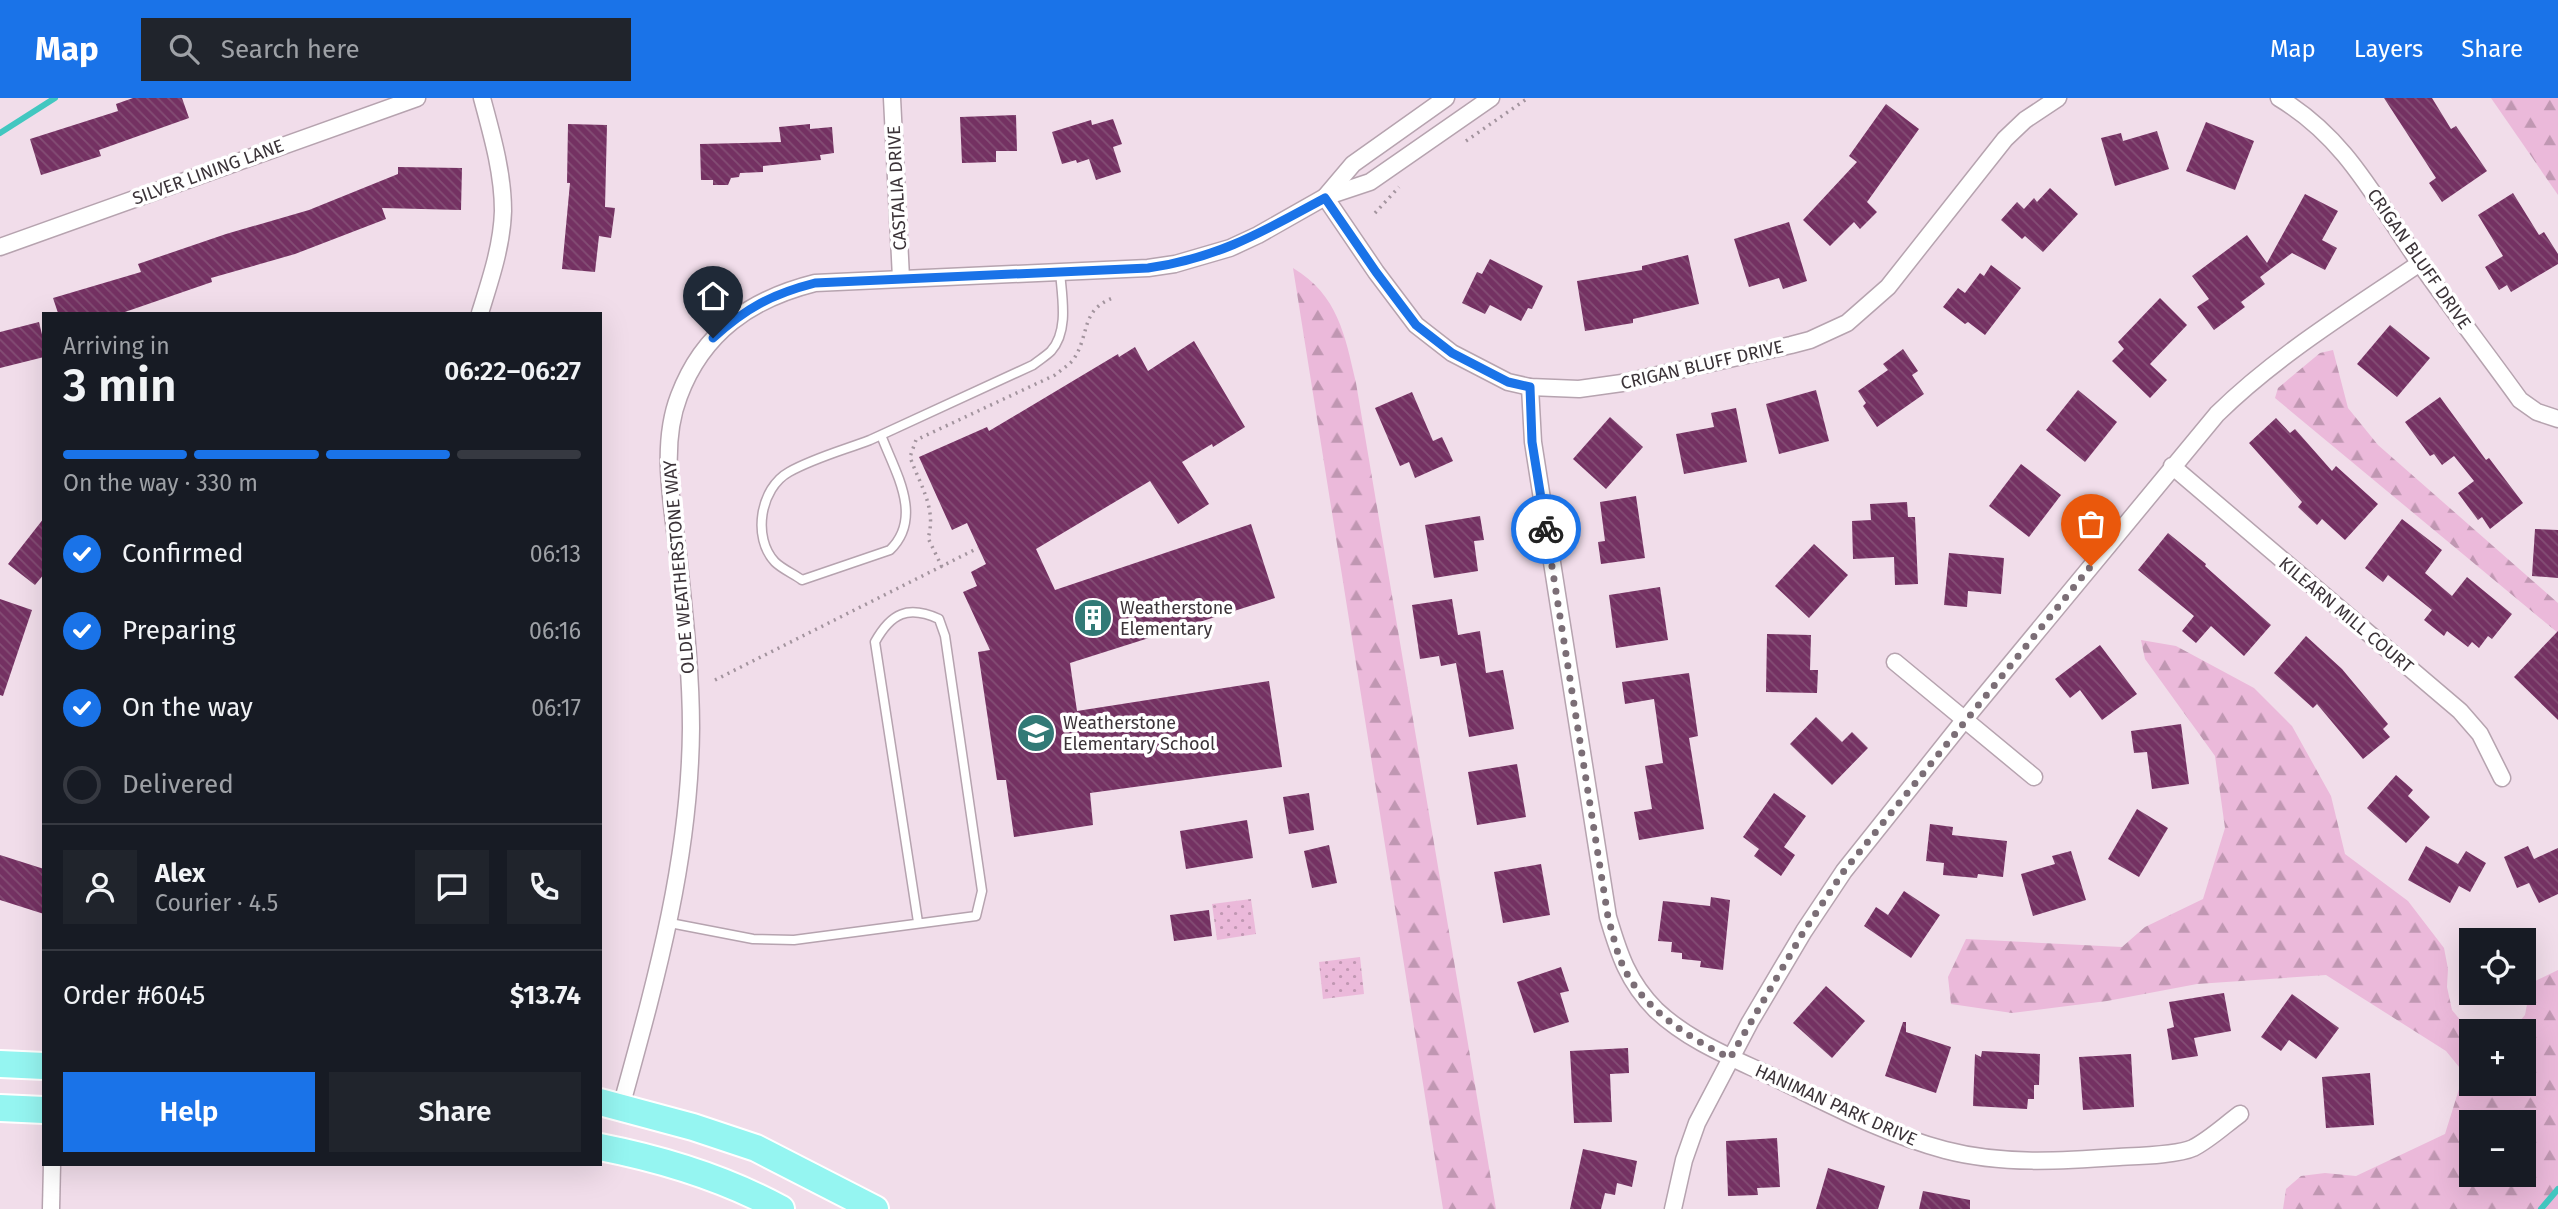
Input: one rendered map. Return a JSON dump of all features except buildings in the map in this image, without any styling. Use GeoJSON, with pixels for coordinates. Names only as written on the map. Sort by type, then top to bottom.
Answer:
{"type":"FeatureCollection","features":[{"type":"Feature","properties":{"kind":"main road"},"geometry":{"type":"LineString","coordinates":[[0,1064],[42,1066]]}},
{"type":"Feature","properties":{"kind":"main road"},"geometry":{"type":"LineString","coordinates":[[777,1208],[704,1176],[628,1152],[605,1148],[611,1104],[756,1148],[875,1209]]}},
{"type":"Feature","properties":{"kind":"main road"},"geometry":{"type":"LineString","coordinates":[[0,1108],[42,1110]]}},
{"type":"Feature","properties":{"kind":"street","name":"SILVER LINING LANE"},"geometry":{"type":"LineString","coordinates":[[0,247],[417,98]]}},
{"type":"Feature","properties":{"kind":"street"},"geometry":{"type":"LineString","coordinates":[[480,312],[499,246],[503,212],[494,139],[482,98]]}},
{"type":"Feature","properties":{"kind":"street","name":"CASTALIA DRIVE"},"geometry":{"type":"LineString","coordinates":[[892,98],[901,278]]}},
{"type":"Feature","properties":{"kind":"street","name":"OLDE WEATHERSTONE WAY"},"geometry":{"type":"LineString","coordinates":[[1325,198],[1353,164],[1446,98]]}},
{"type":"Feature","properties":{"kind":"street","name":"OLDE WEATHERSTONE WAY"},"geometry":{"type":"LineString","coordinates":[[611,1104],[670,923],[684,835],[691,729],[690,673],[669,444],[678,399],[689,374],[713,338],[751,307],[775,295],[815,283],[1148,268],[1197,259],[1258,235],[1325,198],[1370,182],[1491,98]]}},
{"type":"Feature","properties":{"kind":"street","name":"CRIGAN BLUFF DRIVE"},"geometry":{"type":"LineString","coordinates":[[1325,198],[1416,325],[1452,353],[1508,382],[1530,387],[1579,389],[1622,383],[1810,340],[1847,323],[1888,287],[2005,139],[2025,120],[2058,98]]}},
{"type":"Feature","properties":{"kind":"street","name":"CRIGAN BLUFF DRIVE"},"geometry":{"type":"LineString","coordinates":[[2279,98],[2307,117],[2344,151],[2420,263],[2520,400],[2537,412],[2558,419]]}},
{"type":"Feature","properties":{"kind":"street"},"geometry":{"type":"LineString","coordinates":[[1673,1209],[1684,1160],[1697,1123],[1730,1058],[1804,931],[1844,871],[1965,719],[2217,414],[2242,389],[2420,263]]}},
{"type":"Feature","properties":{"kind":"street","name":"HANIMAN PARK DRIVE"},"geometry":{"type":"LineString","coordinates":[[1530,387],[1532,442],[1606,904],[1621,961],[1638,989],[1672,1024],[1705,1046],[1870,1124],[1948,1151],[1992,1158],[2037,1161],[2090,1159],[2192,1149],[2240,1114]]}},
{"type":"Feature","properties":{"kind":"street","name":"KILEARN MILL COURT"},"geometry":{"type":"LineString","coordinates":[[2172,466],[2460,711],[2480,734],[2502,778]]}},
{"type":"Feature","properties":{"kind":"street"},"geometry":{"type":"LineString","coordinates":[[1895,662],[2034,777]]}},
{"type":"Feature","properties":{"kind":"street"},"geometry":{"type":"LineString","coordinates":[[51,1209],[52,1166]]}},
{"type":"Feature","properties":{"kind":"lane"},"geometry":{"type":"LineString","coordinates":[[881,435],[907,503],[906,526],[901,540],[890,550],[803,580],[775,561],[764,539],[762,512],[770,490],[788,472],[881,435],[1033,365],[1051,351],[1059,339],[1063,324],[1060,272]]}},
{"type":"Feature","properties":{"kind":"lane"},"geometry":{"type":"LineString","coordinates":[[670,923],[753,939],[794,940],[976,916],[982,891],[945,636],[939,619],[922,611],[900,614],[884,625],[875,642],[918,922]]}},
{"type":"Feature","properties":{"kind":"path"},"geometry":{"type":"LineString","coordinates":[[1462,143],[1528,98]]}},
{"type":"Feature","properties":{"kind":"path"},"geometry":{"type":"LineString","coordinates":[[1375,213],[1396,189],[1407,181]]}},
{"type":"Feature","properties":{"kind":"path"},"geometry":{"type":"LineString","coordinates":[[942,567],[928,538],[932,524],[931,508],[910,457],[916,440],[1055,375],[1071,363],[1079,350],[1091,314],[1101,302],[1115,296]]}},
{"type":"Feature","properties":{"kind":"path"},"geometry":{"type":"LineString","coordinates":[[715,680],[978,548]]}},
{"type":"Feature","properties":{"kind":"green space"},"geometry":{"type":"Polygon","coordinates":[[[2491,98],[2558,98],[2558,195],[2491,98]]]}},
{"type":"Feature","properties":{"kind":"green space"},"geometry":{"type":"Polygon","coordinates":[[[1293,268],[1308,279],[1330,304],[1343,333],[1356,383],[1496,1209],[1443,1209],[1293,268]]]}},
{"type":"Feature","properties":{"kind":"green space"},"geometry":{"type":"Polygon","coordinates":[[[2333,350],[2348,408],[2378,445],[2558,603],[2558,633],[2275,398],[2278,388],[2320,353],[2333,350]]]}},
{"type":"Feature","properties":{"kind":"green space"},"geometry":{"type":"Polygon","coordinates":[[[2141,640],[2176,646],[2254,688],[2292,726],[2331,796],[2345,854],[2408,901],[2444,948],[2448,969],[2447,987],[2452,1010],[2459,1019],[2459,1067],[2446,1051],[2326,975],[2197,984],[2107,1001],[2012,1013],[1951,1004],[1948,977],[1966,939],[2122,947],[2145,927],[2203,899],[2225,828],[2215,756],[2145,659],[2141,640]]]}},
{"type":"Feature","properties":{"kind":"green space"},"geometry":{"type":"Polygon","coordinates":[[[1251,899],[1256,934],[1217,940],[1212,904],[1251,899]]]}},
{"type":"Feature","properties":{"kind":"green space"},"geometry":{"type":"Polygon","coordinates":[[[1360,957],[1364,994],[1323,999],[1319,962],[1360,957]]]}},
{"type":"Feature","properties":{"kind":"green space"},"geometry":{"type":"Polygon","coordinates":[[[2558,970],[2558,1209],[2283,1209],[2286,1189],[2301,1176],[2325,1173],[2356,1176],[2445,1134],[2459,1089],[2459,1096],[2536,1096],[2536,1019],[2522,1019],[2527,1005],[2536,1005],[2536,981],[2558,970]]]}},
{"type":"Feature","properties":{"kind":"waterway"},"geometry":{"type":"LineString","coordinates":[[0,133],[55,98]]}},
{"type":"Feature","properties":{"kind":"waterway"},"geometry":{"type":"LineString","coordinates":[[2541,1209],[2558,1189]]}},
{"type":"Feature","properties":{"kind":"way so far"},"geometry":{"type":"LineString","coordinates":[[1546,529],[1608,917],[1621,961],[1638,989],[1654,1008],[1705,1046],[1730,1058],[1804,931],[1844,871],[2091,566]]}},
{"type":"Feature","properties":{"kind":"place","name":"Weatherstone Elementary"},"geometry":{"type":"Point","coordinates":[1093,618]}},
{"type":"Feature","properties":{"kind":"place","name":"Weatherstone Elementary School"},"geometry":{"type":"Point","coordinates":[1036,733]}},
{"type":"Feature","properties":{"kind":"route"},"geometry":{"type":"LineString","coordinates":[[713,338],[751,307],[775,295],[815,283],[1148,268],[1197,259],[1258,235],[1325,198],[1416,325],[1452,353],[1486,372],[1508,382],[1530,387],[1532,442],[1546,529]]}}]}
